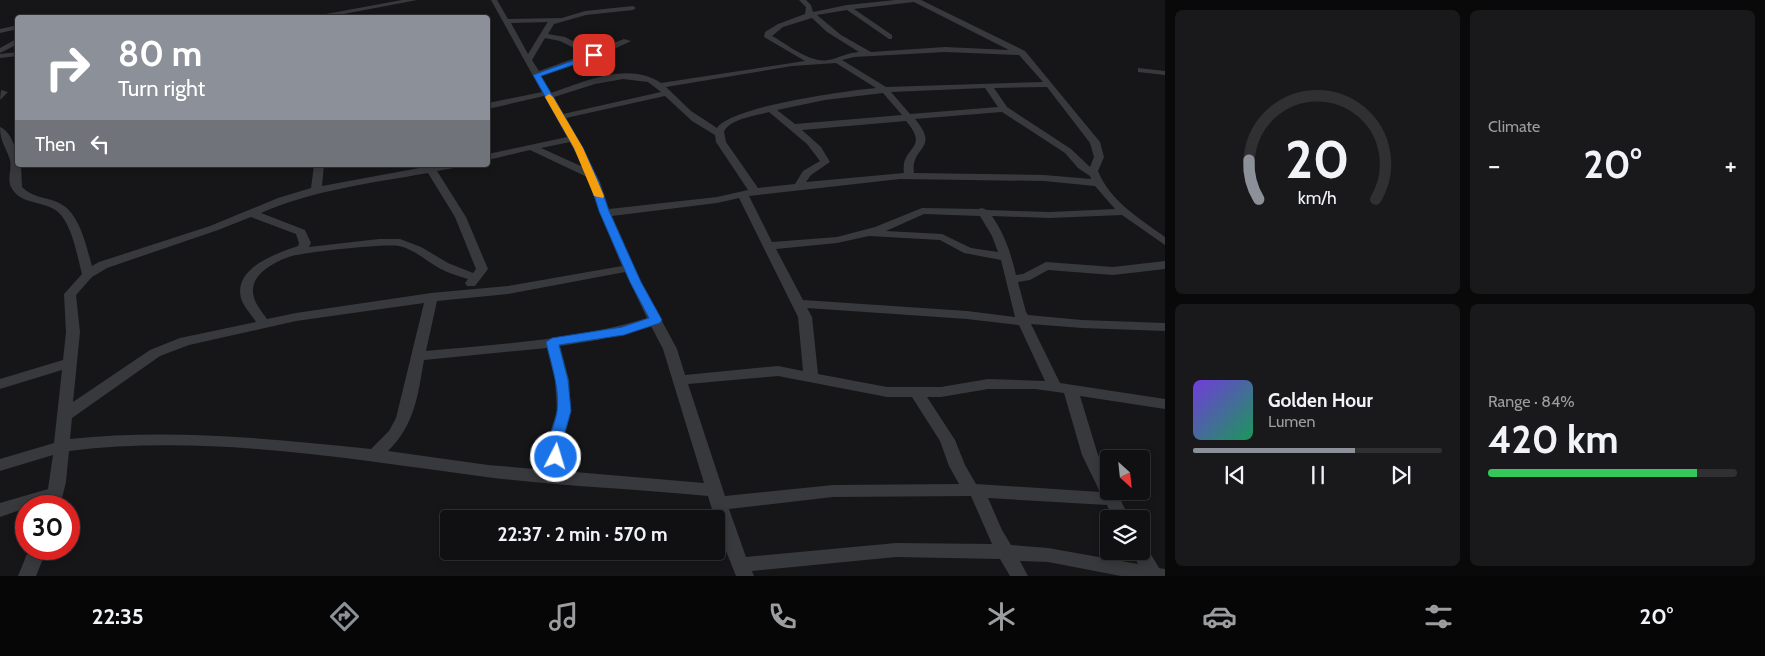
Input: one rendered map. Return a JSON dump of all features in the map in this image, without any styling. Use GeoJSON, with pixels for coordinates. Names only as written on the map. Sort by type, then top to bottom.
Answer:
{"type":"FeatureCollection","features":[{"type":"Feature","properties":{"kind":"street"},"geometry":{"type":"LineString","coordinates":[[325,15],[414,0]]}},
{"type":"Feature","properties":{"kind":"street"},"geometry":{"type":"LineString","coordinates":[[494,0],[591,174],[605,213],[629,268],[670,349],[743,571],[896,550],[1004,552],[1048,555],[1156,575]]}},
{"type":"Feature","properties":{"kind":"street"},"geometry":{"type":"LineString","coordinates":[[802,0],[809,6],[811,16],[855,48],[870,54]]}},
{"type":"Feature","properties":{"kind":"street"},"geometry":{"type":"LineString","coordinates":[[814,62],[768,36],[771,32],[811,16],[847,7],[856,2],[912,0]]}},
{"type":"Feature","properties":{"kind":"street"},"geometry":{"type":"LineString","coordinates":[[916,0],[1022,53],[1095,142],[1100,152],[1096,178]]}},
{"type":"Feature","properties":{"kind":"street"},"geometry":{"type":"LineString","coordinates":[[847,7],[888,37]]}},
{"type":"Feature","properties":{"kind":"street"},"geometry":{"type":"LineString","coordinates":[[505,22],[559,19],[585,13],[633,8]]}},
{"type":"Feature","properties":{"kind":"street"},"geometry":{"type":"LineString","coordinates":[[528,62],[551,23],[559,19]]}},
{"type":"Feature","properties":{"kind":"street"},"geometry":{"type":"LineString","coordinates":[[0,31],[15,28]]}},
{"type":"Feature","properties":{"kind":"street"},"geometry":{"type":"LineString","coordinates":[[544,36],[562,39],[594,55]]}},
{"type":"Feature","properties":{"kind":"street"},"geometry":{"type":"LineString","coordinates":[[537,75],[627,41]]}},
{"type":"Feature","properties":{"kind":"street"},"geometry":{"type":"LineString","coordinates":[[0,50],[15,42]]}},
{"type":"Feature","properties":{"kind":"street"},"geometry":{"type":"LineString","coordinates":[[837,61],[843,56],[972,49],[1022,53]]}},
{"type":"Feature","properties":{"kind":"street"},"geometry":{"type":"LineString","coordinates":[[0,56],[15,54]]}},
{"type":"Feature","properties":{"kind":"street"},"geometry":{"type":"LineString","coordinates":[[560,117],[662,90],[814,62],[837,61],[884,90],[909,117],[923,139],[919,148],[909,157],[907,163],[909,176]]}},
{"type":"Feature","properties":{"kind":"street"},"geometry":{"type":"LineString","coordinates":[[1141,70],[1165,73]]}},
{"type":"Feature","properties":{"kind":"street"},"geometry":{"type":"LineString","coordinates":[[490,106],[548,95],[627,75],[649,79],[674,103],[719,133]]}},
{"type":"Feature","properties":{"kind":"street"},"geometry":{"type":"LineString","coordinates":[[755,192],[721,142],[719,133],[722,126],[770,109],[817,98],[884,90],[1049,84]]}},
{"type":"Feature","properties":{"kind":"street"},"geometry":{"type":"LineString","coordinates":[[988,85],[1004,109],[1068,151],[1096,178],[1126,212],[1165,242]]}},
{"type":"Feature","properties":{"kind":"street"},"geometry":{"type":"LineString","coordinates":[[770,109],[815,147],[825,158],[825,162],[803,177],[799,186]]}},
{"type":"Feature","properties":{"kind":"street"},"geometry":{"type":"LineString","coordinates":[[792,127],[1004,109]]}},
{"type":"Feature","properties":{"kind":"street"},"geometry":{"type":"LineString","coordinates":[[0,130],[13,155],[15,164]]}},
{"type":"Feature","properties":{"kind":"street"},"geometry":{"type":"LineString","coordinates":[[490,157],[572,138]]}},
{"type":"Feature","properties":{"kind":"street"},"geometry":{"type":"LineString","coordinates":[[532,147],[591,174]]}},
{"type":"Feature","properties":{"kind":"street"},"geometry":{"type":"LineString","coordinates":[[16,167],[15,182],[18,189],[28,196],[58,206],[67,213],[88,274]]}},
{"type":"Feature","properties":{"kind":"street"},"geometry":{"type":"LineString","coordinates":[[316,190],[319,167]]}},
{"type":"Feature","properties":{"kind":"street"},"geometry":{"type":"LineString","coordinates":[[55,495],[62,446],[73,332],[70,294],[88,274],[127,256],[316,190],[445,167]]}},
{"type":"Feature","properties":{"kind":"street"},"geometry":{"type":"LineString","coordinates":[[430,170],[456,208],[474,244],[482,269],[476,278],[458,294]]}},
{"type":"Feature","properties":{"kind":"street"},"geometry":{"type":"LineString","coordinates":[[605,213],[700,203],[742,194],[799,186],[909,176],[1096,178]]}},
{"type":"Feature","properties":{"kind":"street"},"geometry":{"type":"LineString","coordinates":[[742,194],[768,246],[784,272],[805,317],[811,376]]}},
{"type":"Feature","properties":{"kind":"street"},"geometry":{"type":"LineString","coordinates":[[768,246],[837,240],[866,233],[922,211],[982,211],[1050,215],[1126,212]]}},
{"type":"Feature","properties":{"kind":"street"},"geometry":{"type":"LineString","coordinates":[[982,211],[994,226],[1007,257],[1024,320],[1062,387],[1100,474]]}},
{"type":"Feature","properties":{"kind":"street"},"geometry":{"type":"LineString","coordinates":[[252,213],[301,232],[305,243],[302,248],[263,264],[247,288],[247,297],[264,324]]}},
{"type":"Feature","properties":{"kind":"street"},"geometry":{"type":"LineString","coordinates":[[866,233],[932,235],[942,237],[968,251],[1007,257]]}},
{"type":"Feature","properties":{"kind":"street"},"geometry":{"type":"LineString","coordinates":[[292,252],[379,242],[400,242],[444,266],[476,278]]}},
{"type":"Feature","properties":{"kind":"street"},"geometry":{"type":"LineString","coordinates":[[1012,279],[1026,277],[1046,266],[1113,271],[1165,264]]}},
{"type":"Feature","properties":{"kind":"street"},"geometry":{"type":"LineString","coordinates":[[65,415],[155,353],[185,341],[264,324],[458,294],[508,290],[629,268]]}},
{"type":"Feature","properties":{"kind":"street"},"geometry":{"type":"LineString","coordinates":[[374,456],[399,428],[413,387],[418,356],[430,321],[431,298]]}},
{"type":"Feature","properties":{"kind":"street"},"geometry":{"type":"LineString","coordinates":[[799,304],[1082,324],[1165,327]]}},
{"type":"Feature","properties":{"kind":"street"},"geometry":{"type":"LineString","coordinates":[[418,356],[552,342],[624,331],[656,320]]}},
{"type":"Feature","properties":{"kind":"street"},"geometry":{"type":"LineString","coordinates":[[552,342],[562,380],[564,411],[556,439],[555,477]]}},
{"type":"Feature","properties":{"kind":"street"},"geometry":{"type":"LineString","coordinates":[[0,384],[70,363]]}},
{"type":"Feature","properties":{"kind":"street"},"geometry":{"type":"LineString","coordinates":[[680,380],[778,371],[887,392],[941,392],[988,384],[1062,387],[1165,404]]}},
{"type":"Feature","properties":{"kind":"street"},"geometry":{"type":"LineString","coordinates":[[916,392],[947,440],[1004,552],[1019,576]]}},
{"type":"Feature","properties":{"kind":"street"},"geometry":{"type":"LineString","coordinates":[[0,465],[62,446],[162,439],[258,443],[718,497],[832,491],[974,490],[1100,498]]}},
{"type":"Feature","properties":{"kind":"street"},"geometry":{"type":"LineString","coordinates":[[0,510],[15,507]]}},
{"type":"Feature","properties":{"kind":"street"},"geometry":{"type":"LineString","coordinates":[[28,576],[34,560]]}},
{"type":"Feature","properties":{"kind":"street"},"geometry":{"type":"LineString","coordinates":[[1146,560],[1156,575]]}},
{"type":"Feature","properties":{"kind":"slow traffic"},"geometry":{"type":"LineString","coordinates":[[549,97],[578,148],[595,182],[599,196]]}},
{"type":"Feature","properties":{"kind":"route"},"geometry":{"type":"LineString","coordinates":[[556,457],[556,439],[564,411],[562,380],[552,342],[624,331],[656,320],[635,282],[619,241],[604,211],[595,182],[537,75],[594,55]]}}]}
